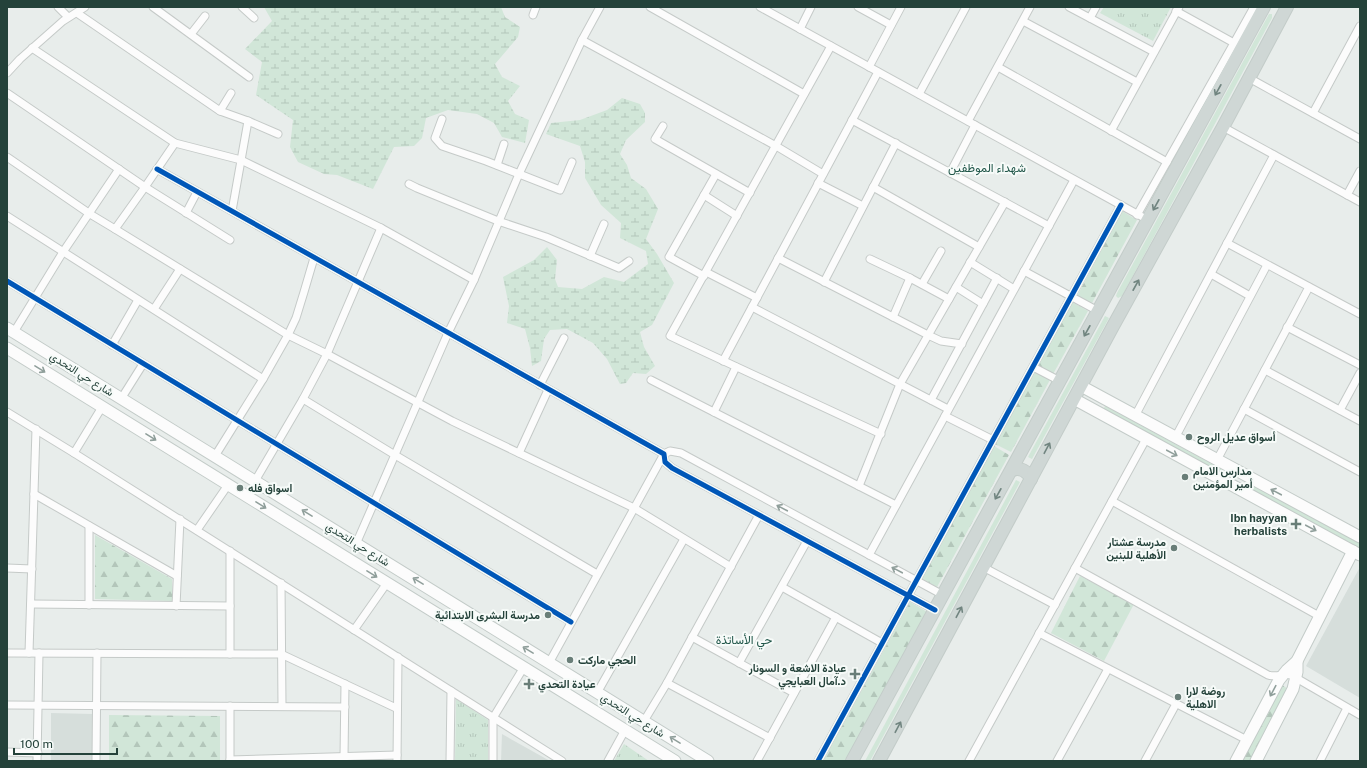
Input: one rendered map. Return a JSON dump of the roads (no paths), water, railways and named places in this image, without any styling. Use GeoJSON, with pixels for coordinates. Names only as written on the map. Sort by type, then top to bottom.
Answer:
{"type":"FeatureCollection","features":[{"type":"Feature","properties":{"kind":"main road"},"geometry":{"type":"LineString","coordinates":[[879,761],[1117,318],[1223,127],[1287,7]]}},
{"type":"Feature","properties":{"kind":"main road"},"geometry":{"type":"LineString","coordinates":[[852,761],[1108,292],[1142,217],[1260,8],[1271,12],[1276,16],[1279,22]]}},
{"type":"Feature","properties":{"kind":"main road"},"geometry":{"type":"LineString","coordinates":[[1108,292],[1114,300],[1120,302],[1127,301]]}},
{"type":"Feature","properties":{"kind":"main road"},"geometry":{"type":"LineString","coordinates":[[1098,310],[1105,308],[1112,311],[1117,318]]}},
{"type":"Feature","properties":{"kind":"main road","name":"شارع حي التحدي"},"geometry":{"type":"LineString","coordinates":[[10,330],[356,544],[461,607],[489,626],[708,761]]}},
{"type":"Feature","properties":{"kind":"main road","name":"شارع حي التحدي"},"geometry":{"type":"LineString","coordinates":[[7,348],[675,761]]}},
{"type":"Feature","properties":{"kind":"main road"},"geometry":{"type":"LineString","coordinates":[[1081,386],[1360,537]]}},
{"type":"Feature","properties":{"kind":"main road"},"geometry":{"type":"LineString","coordinates":[[1074,399],[1356,553],[1319,616],[1296,661],[1283,675],[1236,761]]}},
{"type":"Feature","properties":{"kind":"main road"},"geometry":{"type":"LineString","coordinates":[[1101,414],[1099,409],[1100,405],[1104,402],[1109,402]]}},
{"type":"Feature","properties":{"kind":"main road"},"geometry":{"type":"LineString","coordinates":[[1020,453],[1022,458],[1027,463],[1032,465],[1039,464]]}},
{"type":"Feature","properties":{"kind":"main road"},"geometry":{"type":"LineString","coordinates":[[1012,470],[1019,468],[1024,470],[1031,479]]}},
{"type":"Feature","properties":{"kind":"main road"},"geometry":{"type":"LineString","coordinates":[[1231,485],[1237,481],[1239,475],[1238,472]]}},
{"type":"Feature","properties":{"kind":"main road"},"geometry":{"type":"LineString","coordinates":[[1247,493],[1246,486],[1254,480]]}},
{"type":"Feature","properties":{"kind":"main road"},"geometry":{"type":"LineString","coordinates":[[450,621],[455,622],[461,618],[463,612],[461,607]]}},
{"type":"Feature","properties":{"kind":"main road"},"geometry":{"type":"LineString","coordinates":[[482,641],[478,632],[482,628],[489,626]]}},
{"type":"Feature","properties":{"kind":"main road"},"geometry":{"type":"LineString","coordinates":[[1256,761],[1293,690],[1296,678],[1296,661]]}},
{"type":"Feature","properties":{"kind":"main road"},"geometry":{"type":"LineString","coordinates":[[554,686],[561,687],[565,684],[567,676],[562,671]]}},
{"type":"Feature","properties":{"kind":"main road"},"geometry":{"type":"LineString","coordinates":[[576,700],[572,693],[573,689],[576,685],[583,684]]}},
{"type":"Feature","properties":{"kind":"street"},"geometry":{"type":"LineString","coordinates":[[58,7],[68,17]]}},
{"type":"Feature","properties":{"kind":"street"},"geometry":{"type":"LineString","coordinates":[[7,73],[32,48],[63,21],[85,7]]}},
{"type":"Feature","properties":{"kind":"street"},"geometry":{"type":"LineString","coordinates":[[153,7],[249,77]]}},
{"type":"Feature","properties":{"kind":"street"},"geometry":{"type":"LineString","coordinates":[[242,7],[254,18]]}},
{"type":"Feature","properties":{"kind":"street"},"geometry":{"type":"LineString","coordinates":[[533,15],[536,7]]}},
{"type":"Feature","properties":{"kind":"street"},"geometry":{"type":"LineString","coordinates":[[356,544],[448,333],[474,280],[519,174],[582,40],[600,7]]}},
{"type":"Feature","properties":{"kind":"street"},"geometry":{"type":"LineString","coordinates":[[650,7],[804,94]]}},
{"type":"Feature","properties":{"kind":"street"},"geometry":{"type":"LineString","coordinates":[[760,7],[1142,217],[1167,162],[1234,43],[1260,8]]}},
{"type":"Feature","properties":{"kind":"street"},"geometry":{"type":"LineString","coordinates":[[800,29],[811,7]]}},
{"type":"Feature","properties":{"kind":"street"},"geometry":{"type":"LineString","coordinates":[[858,7],[891,25]]}},
{"type":"Feature","properties":{"kind":"street"},"geometry":{"type":"LineString","coordinates":[[869,67],[901,7]]}},
{"type":"Feature","properties":{"kind":"street"},"geometry":{"type":"LineString","coordinates":[[919,94],[966,7]]}},
{"type":"Feature","properties":{"kind":"street"},"geometry":{"type":"LineString","coordinates":[[968,121],[1030,7]]}},
{"type":"Feature","properties":{"kind":"street"},"geometry":{"type":"LineString","coordinates":[[1069,7],[1154,52]]}},
{"type":"Feature","properties":{"kind":"street"},"geometry":{"type":"LineString","coordinates":[[1090,18],[1096,7]]}},
{"type":"Feature","properties":{"kind":"street"},"geometry":{"type":"LineString","coordinates":[[1111,131],[1178,9],[1234,43]]}},
{"type":"Feature","properties":{"kind":"street"},"geometry":{"type":"LineString","coordinates":[[77,13],[220,111],[278,134]]}},
{"type":"Feature","properties":{"kind":"street"},"geometry":{"type":"LineString","coordinates":[[191,34],[205,16]]}},
{"type":"Feature","properties":{"kind":"street"},"geometry":{"type":"LineString","coordinates":[[1023,21],[1137,82]]}},
{"type":"Feature","properties":{"kind":"street"},"geometry":{"type":"LineString","coordinates":[[1313,113],[1360,26]]}},
{"type":"Feature","properties":{"kind":"street"},"geometry":{"type":"LineString","coordinates":[[582,40],[776,146],[823,174]]}},
{"type":"Feature","properties":{"kind":"street"},"geometry":{"type":"LineString","coordinates":[[831,46],[670,336],[881,434]]}},
{"type":"Feature","properties":{"kind":"street"},"geometry":{"type":"LineString","coordinates":[[32,48],[175,143],[241,160],[381,228],[474,280]]}},
{"type":"Feature","properties":{"kind":"street"},"geometry":{"type":"LineString","coordinates":[[998,67],[1167,162]]}},
{"type":"Feature","properties":{"kind":"street"},"geometry":{"type":"LineString","coordinates":[[723,361],[878,72]]}},
{"type":"Feature","properties":{"kind":"street"},"geometry":{"type":"LineString","coordinates":[[1249,78],[1360,139]]}},
{"type":"Feature","properties":{"kind":"street"},"geometry":{"type":"LineString","coordinates":[[7,93],[145,188],[230,240]]}},
{"type":"Feature","properties":{"kind":"street"},"geometry":{"type":"LineString","coordinates":[[220,111],[232,93]]}},
{"type":"Feature","properties":{"kind":"street"},"geometry":{"type":"LineString","coordinates":[[442,119],[435,138],[442,146],[497,165],[560,190],[572,162]]}},
{"type":"Feature","properties":{"kind":"street"},"geometry":{"type":"LineString","coordinates":[[852,120],[1049,226]]}},
{"type":"Feature","properties":{"kind":"street"},"geometry":{"type":"LineString","coordinates":[[232,211],[248,121]]}},
{"type":"Feature","properties":{"kind":"street"},"geometry":{"type":"LineString","coordinates":[[950,172],[975,125]]}},
{"type":"Feature","properties":{"kind":"street"},"geometry":{"type":"LineString","coordinates":[[663,126],[656,139],[750,193]]}},
{"type":"Feature","properties":{"kind":"street"},"geometry":{"type":"LineString","coordinates":[[1223,127],[1360,202]]}},
{"type":"Feature","properties":{"kind":"street"},"geometry":{"type":"LineString","coordinates":[[115,229],[175,143]]}},
{"type":"Feature","properties":{"kind":"street"},"geometry":{"type":"LineString","coordinates":[[824,282],[896,143]]}},
{"type":"Feature","properties":{"kind":"street"},"geometry":{"type":"LineString","coordinates":[[497,165],[504,144]]}},
{"type":"Feature","properties":{"kind":"street"},"geometry":{"type":"LineString","coordinates":[[1135,416],[1274,155]]}},
{"type":"Feature","properties":{"kind":"street"},"geometry":{"type":"LineString","coordinates":[[7,157],[90,214],[288,335],[327,354],[452,421],[634,508],[731,567]]}},
{"type":"Feature","properties":{"kind":"street"},"geometry":{"type":"LineString","coordinates":[[10,330],[35,299],[119,169]]}},
{"type":"Feature","properties":{"kind":"street"},"geometry":{"type":"LineString","coordinates":[[157,170],[664,454]]}},
{"type":"Feature","properties":{"kind":"street"},"geometry":{"type":"LineString","coordinates":[[1347,195],[1360,171]]}},
{"type":"Feature","properties":{"kind":"street"},"geometry":{"type":"LineString","coordinates":[[716,174],[669,258],[757,298]]}},
{"type":"Feature","properties":{"kind":"street"},"geometry":{"type":"LineString","coordinates":[[869,555],[1074,180]]}},
{"type":"Feature","properties":{"kind":"street"},"geometry":{"type":"LineString","coordinates":[[818,183],[863,206]]}},
{"type":"Feature","properties":{"kind":"street"},"geometry":{"type":"LineString","coordinates":[[409,184],[498,221],[546,237],[619,268],[629,262]]}},
{"type":"Feature","properties":{"kind":"street"},"geometry":{"type":"LineString","coordinates":[[873,188],[979,247]]}},
{"type":"Feature","properties":{"kind":"street"},"geometry":{"type":"LineString","coordinates":[[186,213],[198,192]]}},
{"type":"Feature","properties":{"kind":"street"},"geometry":{"type":"LineString","coordinates":[[704,195],[737,216]]}},
{"type":"Feature","properties":{"kind":"street"},"geometry":{"type":"LineString","coordinates":[[858,486],[881,434],[900,384],[1005,202]]}},
{"type":"Feature","properties":{"kind":"street"},"geometry":{"type":"LineString","coordinates":[[818,761],[1121,206]]}},
{"type":"Feature","properties":{"kind":"street"},"geometry":{"type":"LineString","coordinates":[[7,216],[263,379]]}},
{"type":"Feature","properties":{"kind":"street"},"geometry":{"type":"LineString","coordinates":[[590,256],[604,224]]}},
{"type":"Feature","properties":{"kind":"street"},"geometry":{"type":"LineString","coordinates":[[255,481],[303,399],[327,354],[381,228]]}},
{"type":"Feature","properties":{"kind":"street"},"geometry":{"type":"LineString","coordinates":[[1227,243],[1360,314]]}},
{"type":"Feature","properties":{"kind":"street"},"geometry":{"type":"LineString","coordinates":[[922,284],[941,251]]}},
{"type":"Feature","properties":{"kind":"street"},"geometry":{"type":"LineString","coordinates":[[215,456],[263,379],[288,335],[296,318],[314,258]]}},
{"type":"Feature","properties":{"kind":"street"},"geometry":{"type":"LineString","coordinates":[[778,258],[928,335],[941,341],[962,344]]}},
{"type":"Feature","properties":{"kind":"street"},"geometry":{"type":"LineString","coordinates":[[870,259],[949,299]]}},
{"type":"Feature","properties":{"kind":"street"},"geometry":{"type":"LineString","coordinates":[[970,262],[1014,288]]}},
{"type":"Feature","properties":{"kind":"street"},"geometry":{"type":"LineString","coordinates":[[1175,438],[1267,265]]}},
{"type":"Feature","properties":{"kind":"street"},"geometry":{"type":"LineString","coordinates":[[154,309],[180,269]]}},
{"type":"Feature","properties":{"kind":"street"},"geometry":{"type":"LineString","coordinates":[[1024,271],[1098,310]]}},
{"type":"Feature","properties":{"kind":"street"},"geometry":{"type":"LineString","coordinates":[[1211,274],[1250,296]]}},
{"type":"Feature","properties":{"kind":"street"},"geometry":{"type":"LineString","coordinates":[[893,317],[910,278]]}},
{"type":"Feature","properties":{"kind":"street"},"geometry":{"type":"LineString","coordinates":[[931,400],[997,278]]}},
{"type":"Feature","properties":{"kind":"street"},"geometry":{"type":"LineString","coordinates":[[7,281],[571,622]]}},
{"type":"Feature","properties":{"kind":"street"},"geometry":{"type":"LineString","coordinates":[[956,287],[983,304]]}},
{"type":"Feature","properties":{"kind":"street"},"geometry":{"type":"LineString","coordinates":[[1217,460],[1309,287]]}},
{"type":"Feature","properties":{"kind":"street"},"geometry":{"type":"LineString","coordinates":[[112,345],[138,300]]}},
{"type":"Feature","properties":{"kind":"street"},"geometry":{"type":"LineString","coordinates":[[752,307],[948,409]]}},
{"type":"Feature","properties":{"kind":"street"},"geometry":{"type":"LineString","coordinates":[[1287,327],[1360,365]]}},
{"type":"Feature","properties":{"kind":"street"},"geometry":{"type":"LineString","coordinates":[[540,385],[564,338]]}},
{"type":"Feature","properties":{"kind":"street"},"geometry":{"type":"LineString","coordinates":[[121,398],[143,364]]}},
{"type":"Feature","properties":{"kind":"street"},"geometry":{"type":"LineString","coordinates":[[714,412],[736,367]]}},
{"type":"Feature","properties":{"kind":"street"},"geometry":{"type":"LineString","coordinates":[[1033,367],[1060,381]]}},
{"type":"Feature","properties":{"kind":"street"},"geometry":{"type":"LineString","coordinates":[[1265,370],[1360,421]]}},
{"type":"Feature","properties":{"kind":"street"},"geometry":{"type":"LineString","coordinates":[[1340,410],[1360,373]]}},
{"type":"Feature","properties":{"kind":"street"},"geometry":{"type":"LineString","coordinates":[[651,380],[896,505]]}},
{"type":"Feature","properties":{"kind":"street"},"geometry":{"type":"LineString","coordinates":[[519,454],[548,390]]}},
{"type":"Feature","properties":{"kind":"street"},"geometry":{"type":"LineString","coordinates":[[303,399],[395,455],[598,574]]}},
{"type":"Feature","properties":{"kind":"street"},"geometry":{"type":"LineString","coordinates":[[74,452],[102,407]]}},
{"type":"Feature","properties":{"kind":"street"},"geometry":{"type":"LineString","coordinates":[[1244,409],[1360,472]]}},
{"type":"Feature","properties":{"kind":"street"},"geometry":{"type":"LineString","coordinates":[[7,412],[74,452],[562,761]]}},
{"type":"Feature","properties":{"kind":"street"},"geometry":{"type":"LineString","coordinates":[[945,416],[993,440]]}},
{"type":"Feature","properties":{"kind":"street"},"geometry":{"type":"LineString","coordinates":[[29,653],[36,429]]}},
{"type":"Feature","properties":{"kind":"street"},"geometry":{"type":"LineString","coordinates":[[969,761],[1146,439]]}},
{"type":"Feature","properties":{"kind":"street"},"geometry":{"type":"LineString","coordinates":[[549,662],[664,454],[670,451],[681,453],[943,595]]}},
{"type":"Feature","properties":{"kind":"street"},"geometry":{"type":"LineString","coordinates":[[664,454],[665,462],[672,468],[935,610]]}},
{"type":"Feature","properties":{"kind":"street"},"geometry":{"type":"LineString","coordinates":[[196,530],[228,484]]}},
{"type":"Feature","properties":{"kind":"street"},"geometry":{"type":"LineString","coordinates":[[34,494],[177,576]]}},
{"type":"Feature","properties":{"kind":"street"},"geometry":{"type":"LineString","coordinates":[[1112,501],[1319,616]]}},
{"type":"Feature","properties":{"kind":"street"},"geometry":{"type":"LineString","coordinates":[[644,722],[759,515]]}},
{"type":"Feature","properties":{"kind":"street"},"geometry":{"type":"LineString","coordinates":[[176,606],[180,520]]}},
{"type":"Feature","properties":{"kind":"street"},"geometry":{"type":"LineString","coordinates":[[89,526],[89,605]]}},
{"type":"Feature","properties":{"kind":"street"},"geometry":{"type":"LineString","coordinates":[[597,693],[684,539]]}},
{"type":"Feature","properties":{"kind":"street"},"geometry":{"type":"LineString","coordinates":[[739,663],[807,541]]}},
{"type":"Feature","properties":{"kind":"street"},"geometry":{"type":"LineString","coordinates":[[230,551],[230,654]]}},
{"type":"Feature","properties":{"kind":"street"},"geometry":{"type":"LineString","coordinates":[[984,567],[1055,605]]}},
{"type":"Feature","properties":{"kind":"street"},"geometry":{"type":"LineString","coordinates":[[7,568],[32,569]]}},
{"type":"Feature","properties":{"kind":"street"},"geometry":{"type":"LineString","coordinates":[[1075,568],[1268,675],[1276,676],[1289,674],[1360,715]]}},
{"type":"Feature","properties":{"kind":"street"},"geometry":{"type":"LineString","coordinates":[[281,583],[282,706]]}},
{"type":"Feature","properties":{"kind":"street"},"geometry":{"type":"LineString","coordinates":[[354,630],[387,583]]}},
{"type":"Feature","properties":{"kind":"street"},"geometry":{"type":"LineString","coordinates":[[782,587],[882,643]]}},
{"type":"Feature","properties":{"kind":"street"},"geometry":{"type":"LineString","coordinates":[[31,604],[230,606]]}},
{"type":"Feature","properties":{"kind":"street"},"geometry":{"type":"LineString","coordinates":[[757,761],[836,617]]}},
{"type":"Feature","properties":{"kind":"street"},"geometry":{"type":"LineString","coordinates":[[1039,633],[1247,740]]}},
{"type":"Feature","properties":{"kind":"street"},"geometry":{"type":"LineString","coordinates":[[692,637],[794,693]]}},
{"type":"Feature","properties":{"kind":"street"},"geometry":{"type":"LineString","coordinates":[[7,653],[281,654],[396,708]]}},
{"type":"Feature","properties":{"kind":"street"},"geometry":{"type":"LineString","coordinates":[[37,761],[39,653]]}},
{"type":"Feature","properties":{"kind":"street"},"geometry":{"type":"LineString","coordinates":[[96,761],[97,653]]}},
{"type":"Feature","properties":{"kind":"street"},"geometry":{"type":"LineString","coordinates":[[230,706],[230,760],[286,760],[344,757],[396,758],[398,658]]}},
{"type":"Feature","properties":{"kind":"street"},"geometry":{"type":"LineString","coordinates":[[493,761],[493,718],[524,668]]}},
{"type":"Feature","properties":{"kind":"street"},"geometry":{"type":"LineString","coordinates":[[1057,761],[1108,669]]}},
{"type":"Feature","properties":{"kind":"street"},"geometry":{"type":"LineString","coordinates":[[667,683],[770,738]]}},
{"type":"Feature","properties":{"kind":"street"},"geometry":{"type":"LineString","coordinates":[[344,757],[345,684]]}},
{"type":"Feature","properties":{"kind":"street"},"geometry":{"type":"LineString","coordinates":[[450,691],[450,761]]}},
{"type":"Feature","properties":{"kind":"street"},"geometry":{"type":"LineString","coordinates":[[1145,761],[1176,704]]}},
{"type":"Feature","properties":{"kind":"street"},"geometry":{"type":"LineString","coordinates":[[7,705],[345,707]]}},
{"type":"Feature","properties":{"kind":"street"},"geometry":{"type":"LineString","coordinates":[[1320,761],[1347,708]]}},
{"type":"Feature","properties":{"kind":"street"},"geometry":{"type":"LineString","coordinates":[[608,761],[626,730]]}},
{"type":"Feature","properties":{"kind":"street"},"geometry":{"type":"LineString","coordinates":[[7,752],[38,753]]}},
{"type":"Feature","properties":{"kind":"place","name":"أسواق عديل الروح"},"geometry":{"type":"Point","coordinates":[1189,437]}},
{"type":"Feature","properties":{"kind":"place","name":"مدارس الامام أمير المؤمنين"},"geometry":{"type":"Point","coordinates":[1185,477]}},
{"type":"Feature","properties":{"kind":"place","name":"اسواق فله"},"geometry":{"type":"Point","coordinates":[240,488]}},
{"type":"Feature","properties":{"kind":"place","name":"Ibn hayyan herbalists"},"geometry":{"type":"Point","coordinates":[1296,524]}},
{"type":"Feature","properties":{"kind":"place","name":"مدرسة عشتار الأهلية للبنين"},"geometry":{"type":"Point","coordinates":[1174,548]}},
{"type":"Feature","properties":{"kind":"place","name":"مدرسة البشرى الابتدائية"},"geometry":{"type":"Point","coordinates":[548,615]}},
{"type":"Feature","properties":{"kind":"place","name":"الحجي ماركت"},"geometry":{"type":"Point","coordinates":[570,660]}},
{"type":"Feature","properties":{"kind":"place","name":"عيادة الاشعة و السونار د.آمال العبايجي"},"geometry":{"type":"Point","coordinates":[855,674]}},
{"type":"Feature","properties":{"kind":"place","name":"عيادة التحدي"},"geometry":{"type":"Point","coordinates":[529,684]}},
{"type":"Feature","properties":{"kind":"place","name":"روضة لارا الاهلية"},"geometry":{"type":"Point","coordinates":[1178,697]}},
{"type":"Feature","properties":{"kind":"district","name":"شهداء الموظفين"},"geometry":{"type":"Point","coordinates":[987,168]}},
{"type":"Feature","properties":{"kind":"district","name":"حي الأساتذة"},"geometry":{"type":"Point","coordinates":[744,640]}}]}
